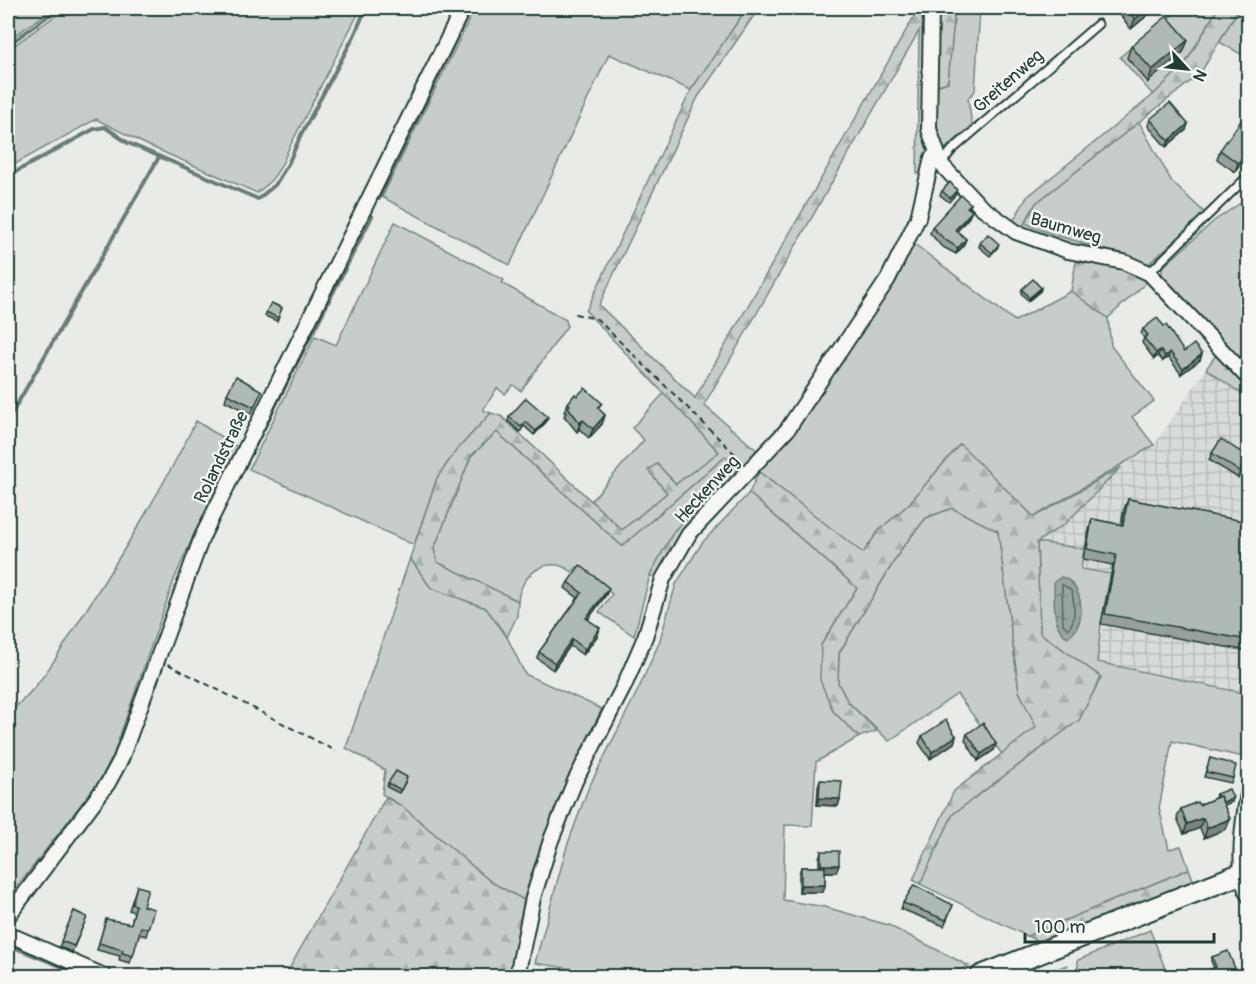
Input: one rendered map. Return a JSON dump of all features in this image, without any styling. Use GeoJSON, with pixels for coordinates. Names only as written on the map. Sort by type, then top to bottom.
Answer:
{"type":"FeatureCollection","features":[{"type":"Feature","properties":{"kind":"main road"},"geometry":{"type":"LineString","coordinates":[[981,976],[1246,872]]}},
{"type":"Feature","properties":{"kind":"street","name":"Rolandstraße"},"geometry":{"type":"LineString","coordinates":[[8,916],[108,783],[121,759],[201,537],[463,8]]}},
{"type":"Feature","properties":{"kind":"street","name":"Baumweg"},"geometry":{"type":"LineString","coordinates":[[931,8],[929,129],[938,159],[980,206],[1016,232],[1068,251],[1124,262],[1149,273],[1248,378]]}},
{"type":"Feature","properties":{"kind":"street","name":"Heckenweg"},"geometry":{"type":"LineString","coordinates":[[518,976],[533,898],[551,840],[575,781],[624,686],[645,637],[663,579],[689,534],[787,430],[888,279],[918,218],[932,158],[938,159]]}},
{"type":"Feature","properties":{"kind":"street"},"geometry":{"type":"LineString","coordinates":[[1248,794],[1242,837],[1248,895]]}},
{"type":"Feature","properties":{"kind":"street"},"geometry":{"type":"LineString","coordinates":[[8,934],[104,976]]}},
{"type":"Feature","properties":{"kind":"lane","name":"Greitenweg"},"geometry":{"type":"LineString","coordinates":[[938,159],[952,150],[1098,24]]}},
{"type":"Feature","properties":{"kind":"lane"},"geometry":{"type":"LineString","coordinates":[[1149,273],[1248,176]]}},
{"type":"Feature","properties":{"kind":"path"},"geometry":{"type":"LineString","coordinates":[[575,314],[597,319],[750,469]]}},
{"type":"Feature","properties":{"kind":"path"},"geometry":{"type":"LineString","coordinates":[[157,658],[336,751]]}},
{"type":"Feature","properties":{"kind":"shaded area"},"geometry":{"type":"Polygon","coordinates":[[[1206,369],[1248,398],[1248,694],[1097,662],[1103,626],[1081,569],[1084,550],[1037,542],[1065,524],[1121,467],[1154,445],[1206,369]]]}},
{"type":"Feature","properties":{"kind":"green space"},"geometry":{"type":"Polygon","coordinates":[[[8,8],[54,8],[8,40],[8,8]]]}},
{"type":"Feature","properties":{"kind":"green space"},"geometry":{"type":"Polygon","coordinates":[[[66,8],[361,8],[279,169],[268,184],[257,193],[147,145],[96,119],[8,168],[8,50],[66,8]]]}},
{"type":"Feature","properties":{"kind":"green space"},"geometry":{"type":"Polygon","coordinates":[[[475,8],[747,8],[691,90],[609,54],[510,265],[382,197],[475,8]]]}},
{"type":"Feature","properties":{"kind":"green space"},"geometry":{"type":"Polygon","coordinates":[[[747,8],[759,8],[698,97],[599,305],[695,398],[919,8],[955,8],[948,82],[926,88],[929,146],[925,173],[917,174],[919,31],[704,405],[760,453],[680,534],[655,578],[650,575],[674,531],[736,466],[726,456],[622,546],[497,432],[471,456],[434,549],[437,562],[518,601],[517,616],[507,637],[486,608],[431,588],[410,558],[437,478],[456,451],[491,413],[501,416],[622,530],[667,493],[648,470],[657,464],[676,484],[719,452],[586,311],[691,90],[747,8]]]}},
{"type":"Feature","properties":{"kind":"green space"},"geometry":{"type":"Polygon","coordinates":[[[955,8],[980,8],[975,91],[968,98],[972,126],[941,152],[934,122],[936,86],[948,82],[955,8]]]}},
{"type":"Feature","properties":{"kind":"green space"},"geometry":{"type":"Polygon","coordinates":[[[1179,8],[1218,8],[1185,64],[1153,95],[1120,57],[1164,19],[1178,13],[1179,8]]]}},
{"type":"Feature","properties":{"kind":"green space"},"geometry":{"type":"Polygon","coordinates":[[[1218,8],[1239,8],[1200,74],[1036,203],[1022,228],[1012,223],[1027,197],[1153,95],[1185,64],[1218,8]]]}},
{"type":"Feature","properties":{"kind":"green space"},"geometry":{"type":"Polygon","coordinates":[[[1239,8],[1248,8],[1248,58],[1219,42],[1239,8]]]}},
{"type":"Feature","properties":{"kind":"green space"},"geometry":{"type":"Polygon","coordinates":[[[1139,122],[1172,182],[1206,214],[1147,265],[1025,223],[1036,203],[1139,122]]]}},
{"type":"Feature","properties":{"kind":"green space"},"geometry":{"type":"Polygon","coordinates":[[[1248,198],[1248,368],[1162,278],[1162,268],[1214,221],[1248,198]]]}},
{"type":"Feature","properties":{"kind":"green space"},"geometry":{"type":"Polygon","coordinates":[[[395,222],[504,280],[502,283],[566,320],[567,326],[521,391],[513,385],[505,394],[497,388],[483,410],[491,413],[456,451],[437,478],[414,545],[249,469],[315,336],[336,345],[395,222]]]}},
{"type":"Feature","properties":{"kind":"green space"},"geometry":{"type":"Polygon","coordinates":[[[913,243],[1015,321],[1071,291],[1108,318],[1111,346],[1154,401],[1132,417],[1154,445],[1034,517],[959,445],[908,505],[879,530],[863,554],[759,472],[842,361],[913,243]]]}},
{"type":"Feature","properties":{"kind":"green space"},"geometry":{"type":"Polygon","coordinates":[[[1077,256],[1118,266],[1149,280],[1108,318],[1071,291],[1077,256]]]}},
{"type":"Feature","properties":{"kind":"green space"},"geometry":{"type":"Polygon","coordinates":[[[1218,352],[1248,383],[1248,398],[1206,369],[1218,352]]]}},
{"type":"Feature","properties":{"kind":"green space"},"geometry":{"type":"Polygon","coordinates":[[[664,393],[719,452],[676,484],[657,464],[649,470],[667,493],[622,530],[591,501],[644,440],[632,428],[664,393]]]}},
{"type":"Feature","properties":{"kind":"green space"},"geometry":{"type":"Polygon","coordinates":[[[196,421],[239,448],[194,534],[174,580],[113,756],[100,780],[10,896],[8,895],[8,713],[31,692],[58,654],[142,520],[196,421]]]}},
{"type":"Feature","properties":{"kind":"green space"},"geometry":{"type":"Polygon","coordinates":[[[497,432],[622,546],[726,456],[736,466],[674,531],[650,575],[634,636],[599,612],[612,594],[577,567],[572,572],[554,565],[537,569],[524,582],[518,601],[437,562],[434,549],[471,456],[497,432]]]}},
{"type":"Feature","properties":{"kind":"green space"},"geometry":{"type":"Polygon","coordinates":[[[960,444],[1034,517],[1121,467],[1065,524],[1037,542],[1040,633],[1101,677],[1079,720],[953,814],[920,884],[913,880],[954,791],[1036,727],[1019,691],[998,531],[952,508],[926,518],[902,548],[839,653],[838,683],[848,702],[877,731],[859,737],[833,711],[820,680],[821,645],[857,588],[749,493],[759,472],[863,553],[879,530],[908,505],[960,444]]]}},
{"type":"Feature","properties":{"kind":"green space"},"geometry":{"type":"Polygon","coordinates":[[[749,493],[857,588],[821,645],[833,711],[859,737],[816,762],[812,826],[785,825],[783,900],[825,907],[888,925],[969,966],[943,976],[615,976],[535,963],[567,846],[588,789],[659,643],[676,584],[702,543],[749,493]]]}},
{"type":"Feature","properties":{"kind":"green space"},"geometry":{"type":"Polygon","coordinates":[[[952,508],[998,531],[1019,691],[1037,727],[1002,754],[957,694],[889,741],[848,702],[838,683],[839,653],[902,548],[926,518],[952,508]]]}},
{"type":"Feature","properties":{"kind":"green space"},"geometry":{"type":"Polygon","coordinates":[[[1037,542],[1084,549],[1081,569],[1111,574],[1101,624],[1097,662],[1248,694],[1248,758],[1172,741],[1159,808],[1169,849],[1181,846],[1189,869],[1027,936],[920,884],[953,814],[1079,720],[1101,677],[1040,633],[1037,542]]]}},
{"type":"Feature","properties":{"kind":"green space"},"geometry":{"type":"Polygon","coordinates":[[[410,558],[431,588],[486,608],[507,637],[525,674],[602,709],[558,803],[524,900],[491,882],[403,807],[382,794],[385,770],[346,748],[410,558]]]}},
{"type":"Feature","properties":{"kind":"green space"},"geometry":{"type":"Polygon","coordinates":[[[386,797],[403,807],[491,882],[524,900],[510,976],[285,976],[386,797]]]}},
{"type":"Feature","properties":{"kind":"green space"},"geometry":{"type":"Polygon","coordinates":[[[1189,869],[1194,882],[1039,942],[1027,936],[1189,869]]]}},
{"type":"Feature","properties":{"kind":"green space"},"geometry":{"type":"Polygon","coordinates":[[[1150,930],[1168,976],[1078,976],[1078,960],[1150,930]]]}},
{"type":"Feature","properties":{"kind":"green space"},"geometry":{"type":"Polygon","coordinates":[[[1067,965],[1067,976],[1037,976],[1067,965]]]}},
{"type":"Feature","properties":{"kind":"water"},"geometry":{"type":"Polygon","coordinates":[[[1061,577],[1075,587],[1081,605],[1079,624],[1068,637],[1059,628],[1055,613],[1054,582],[1061,577]]]}},
{"type":"Feature","properties":{"kind":"building"},"geometry":{"type":"Polygon","coordinates":[[[1126,8],[1148,8],[1135,19],[1126,8]]]}},
{"type":"Feature","properties":{"kind":"building"},"geometry":{"type":"Polygon","coordinates":[[[1167,16],[1188,40],[1152,70],[1131,46],[1167,16]]]}},
{"type":"Feature","properties":{"kind":"building"},"geometry":{"type":"Polygon","coordinates":[[[1170,103],[1188,124],[1169,141],[1150,119],[1170,103]]]}},
{"type":"Feature","properties":{"kind":"building"},"geometry":{"type":"Polygon","coordinates":[[[1248,111],[1248,149],[1238,163],[1220,150],[1248,111]]]}},
{"type":"Feature","properties":{"kind":"building"},"geometry":{"type":"Polygon","coordinates":[[[950,182],[957,190],[950,198],[942,191],[950,182]]]}},
{"type":"Feature","properties":{"kind":"building"},"geometry":{"type":"Polygon","coordinates":[[[961,195],[971,204],[967,207],[972,211],[955,230],[966,239],[958,248],[932,227],[961,195]]]}},
{"type":"Feature","properties":{"kind":"building"},"geometry":{"type":"Polygon","coordinates":[[[988,234],[999,244],[992,253],[980,243],[988,234]]]}},
{"type":"Feature","properties":{"kind":"building"},"geometry":{"type":"Polygon","coordinates":[[[1033,279],[1041,288],[1029,298],[1022,289],[1033,279]]]}},
{"type":"Feature","properties":{"kind":"building"},"geometry":{"type":"Polygon","coordinates":[[[271,303],[282,308],[278,318],[266,312],[271,303]]]}},
{"type":"Feature","properties":{"kind":"building"},"geometry":{"type":"Polygon","coordinates":[[[1157,318],[1164,326],[1166,325],[1184,352],[1194,344],[1202,354],[1183,369],[1170,352],[1165,356],[1160,350],[1156,353],[1144,338],[1148,335],[1143,329],[1157,318]]]}},
{"type":"Feature","properties":{"kind":"building"},"geometry":{"type":"Polygon","coordinates":[[[236,376],[262,391],[254,407],[227,394],[236,376]]]}},
{"type":"Feature","properties":{"kind":"building"},"geometry":{"type":"Polygon","coordinates":[[[585,388],[602,403],[598,408],[605,415],[593,429],[583,420],[580,423],[568,407],[570,405],[568,403],[575,394],[577,396],[585,388]]]}},
{"type":"Feature","properties":{"kind":"building"},"geometry":{"type":"Polygon","coordinates":[[[526,398],[548,417],[536,431],[526,422],[521,427],[509,417],[526,398]]]}},
{"type":"Feature","properties":{"kind":"building"},"geometry":{"type":"Polygon","coordinates":[[[1221,439],[1248,457],[1240,472],[1212,453],[1221,439]]]}},
{"type":"Feature","properties":{"kind":"building"},"geometry":{"type":"Polygon","coordinates":[[[1128,499],[1248,522],[1248,640],[1105,614],[1116,555],[1087,549],[1092,519],[1123,525],[1128,499]]]}},
{"type":"Feature","properties":{"kind":"building"},"geometry":{"type":"Polygon","coordinates":[[[580,565],[609,588],[586,618],[600,628],[585,649],[572,639],[555,663],[539,652],[582,593],[568,582],[580,565]]]}},
{"type":"Feature","properties":{"kind":"building"},"geometry":{"type":"Polygon","coordinates":[[[946,720],[956,736],[932,752],[922,736],[946,720]]]}},
{"type":"Feature","properties":{"kind":"building"},"geometry":{"type":"Polygon","coordinates":[[[983,723],[996,744],[981,754],[967,734],[983,723]]]}},
{"type":"Feature","properties":{"kind":"building"},"geometry":{"type":"Polygon","coordinates":[[[1210,758],[1236,765],[1233,778],[1206,772],[1210,758]]]}},
{"type":"Feature","properties":{"kind":"building"},"geometry":{"type":"Polygon","coordinates":[[[396,771],[407,777],[401,790],[388,783],[396,771]]]}},
{"type":"Feature","properties":{"kind":"building"},"geometry":{"type":"Polygon","coordinates":[[[820,780],[842,781],[840,799],[819,798],[820,780]]]}},
{"type":"Feature","properties":{"kind":"building"},"geometry":{"type":"Polygon","coordinates":[[[1229,789],[1233,798],[1223,802],[1216,794],[1229,789]]]}},
{"type":"Feature","properties":{"kind":"building"},"geometry":{"type":"Polygon","coordinates":[[[1220,796],[1230,819],[1207,828],[1203,818],[1187,824],[1181,809],[1197,802],[1199,805],[1220,796]]]}},
{"type":"Feature","properties":{"kind":"building"},"geometry":{"type":"Polygon","coordinates":[[[821,851],[839,851],[839,865],[821,865],[821,851]]]}},
{"type":"Feature","properties":{"kind":"building"},"geometry":{"type":"Polygon","coordinates":[[[801,867],[825,867],[825,885],[801,885],[801,867]]]}},
{"type":"Feature","properties":{"kind":"building"},"geometry":{"type":"Polygon","coordinates":[[[914,885],[953,905],[946,920],[903,903],[914,885]]]}},
{"type":"Feature","properties":{"kind":"building"},"geometry":{"type":"Polygon","coordinates":[[[137,886],[148,889],[143,906],[154,909],[148,929],[141,927],[133,956],[122,953],[123,950],[99,943],[106,919],[131,924],[136,905],[132,904],[137,886]]]}},
{"type":"Feature","properties":{"kind":"building"},"geometry":{"type":"Polygon","coordinates":[[[74,911],[87,917],[74,946],[61,941],[74,911]]]}},
{"type":"Feature","properties":{"kind":"building"},"geometry":{"type":"Polygon","coordinates":[[[1228,951],[1238,976],[1194,976],[1216,967],[1212,957],[1228,951]]]}},
{"type":"Feature","properties":{"kind":"waterway"},"geometry":{"type":"LineString","coordinates":[[8,45],[59,8]]}},
{"type":"Feature","properties":{"kind":"waterway"},"geometry":{"type":"LineString","coordinates":[[8,176],[94,129],[105,127],[128,143],[258,199],[275,185],[288,164],[366,8]]}},
{"type":"Feature","properties":{"kind":"waterway"},"geometry":{"type":"LineString","coordinates":[[379,199],[471,8]]}},
{"type":"Feature","properties":{"kind":"waterway"},"geometry":{"type":"LineString","coordinates":[[8,420],[159,157]]}},
{"type":"Feature","properties":{"kind":"waterway"},"geometry":{"type":"LineString","coordinates":[[238,479],[372,216]]}},
{"type":"Feature","properties":{"kind":"waterway"},"geometry":{"type":"LineString","coordinates":[[8,926],[14,918]]}},
{"type":"Feature","properties":{"kind":"waterway"},"geometry":{"type":"LineString","coordinates":[[8,945],[85,976]]}}]}
